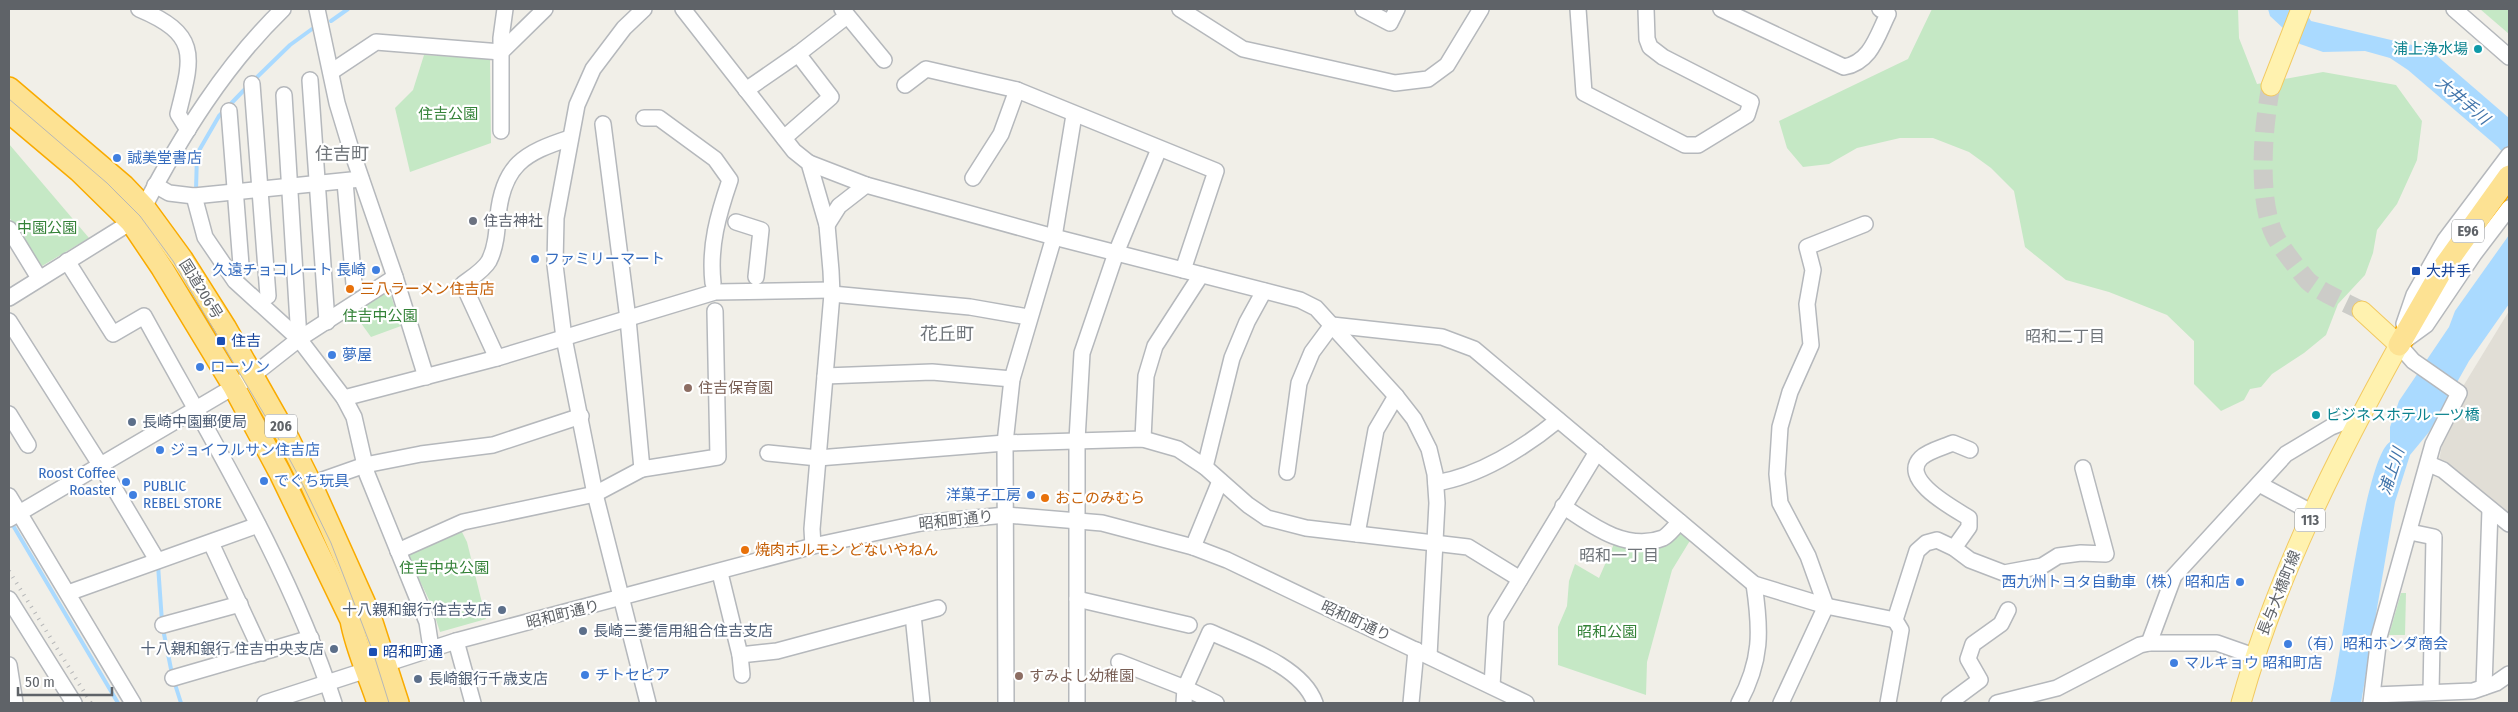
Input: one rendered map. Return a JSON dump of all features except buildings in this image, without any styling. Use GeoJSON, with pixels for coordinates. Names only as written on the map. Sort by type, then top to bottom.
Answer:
{"type":"FeatureCollection","features":[{"type":"Feature","properties":{"kind":"highway","name":"国道206号"},"geometry":{"type":"LineString","coordinates":[[9,88],[106,170],[137,215],[162,268],[234,387],[280,472],[351,620],[355,642],[377,666],[398,703]]}},
{"type":"Feature","properties":{"kind":"highway","name":"国道206号"},"geometry":{"type":"LineString","coordinates":[[9,112],[137,215],[182,259],[252,376],[311,484],[369,613],[377,666],[378,703]]}},
{"type":"Feature","properties":{"kind":"highway","name":"E96"},"geometry":{"type":"LineString","coordinates":[[2399,344],[2508,163]]}},
{"type":"Feature","properties":{"kind":"highway","name":"E96"},"geometry":{"type":"LineString","coordinates":[[2433,289],[2509,189]]}},
{"type":"Feature","properties":{"kind":"main road"},"geometry":{"type":"LineString","coordinates":[[2274,78],[2301,9]]}},
{"type":"Feature","properties":{"kind":"main road"},"geometry":{"type":"LineString","coordinates":[[2362,311],[2399,344]]}},
{"type":"Feature","properties":{"kind":"main road","name":"長与大橋町線"},"geometry":{"type":"LineString","coordinates":[[2241,703],[2254,656],[2284,578],[2359,416],[2399,344]]}},
{"type":"Feature","properties":{"kind":"street"},"geometry":{"type":"LineString","coordinates":[[139,9],[170,26],[188,46],[189,69],[178,114],[188,130]]}},
{"type":"Feature","properties":{"kind":"street"},"geometry":{"type":"LineString","coordinates":[[9,298],[137,215],[188,130],[239,56],[283,9]]}},
{"type":"Feature","properties":{"kind":"street"},"geometry":{"type":"LineString","coordinates":[[317,9],[337,103],[395,277],[426,378]]}},
{"type":"Feature","properties":{"kind":"street"},"geometry":{"type":"LineString","coordinates":[[500,131],[501,52],[505,9]]}},
{"type":"Feature","properties":{"kind":"street"},"geometry":{"type":"LineString","coordinates":[[331,72],[376,42],[501,52],[545,9]]}},
{"type":"Feature","properties":{"kind":"street"},"geometry":{"type":"LineString","coordinates":[[644,9],[624,28],[593,69],[577,105],[556,218],[556,265],[564,338],[595,494],[620,599],[648,703]]}},
{"type":"Feature","properties":{"kind":"street"},"geometry":{"type":"LineString","coordinates":[[683,9],[794,151],[809,163],[866,185],[1054,237],[1300,300],[1316,308],[1396,396],[1414,419],[1429,449],[1436,483],[1435,542],[1423,653],[1412,703]]}},
{"type":"Feature","properties":{"kind":"street"},"geometry":{"type":"LineString","coordinates":[[1180,9],[1243,49],[1395,83],[1428,79],[1447,65],[1481,9]]}},
{"type":"Feature","properties":{"kind":"street"},"geometry":{"type":"LineString","coordinates":[[1363,9],[1390,23],[1397,9]]}},
{"type":"Feature","properties":{"kind":"street"},"geometry":{"type":"LineString","coordinates":[[1578,9],[1584,93],[1685,145],[1698,145],[1747,115],[1752,102],[1663,57],[1650,47],[1647,39],[1646,9]]}},
{"type":"Feature","properties":{"kind":"street"},"geometry":{"type":"LineString","coordinates":[[1721,9],[1844,67],[1855,65],[1868,54],[1888,14],[1880,9]]}},
{"type":"Feature","properties":{"kind":"street"},"geometry":{"type":"LineString","coordinates":[[2454,9],[2509,57]]}},
{"type":"Feature","properties":{"kind":"street"},"geometry":{"type":"LineString","coordinates":[[746,90],[798,54],[844,12],[884,60]]}},
{"type":"Feature","properties":{"kind":"street"},"geometry":{"type":"LineString","coordinates":[[784,138],[831,97],[798,54]]}},
{"type":"Feature","properties":{"kind":"street"},"geometry":{"type":"LineString","coordinates":[[905,85],[926,70],[1017,90],[1074,115],[1216,171],[1183,270]]}},
{"type":"Feature","properties":{"kind":"street"},"geometry":{"type":"LineString","coordinates":[[310,80],[327,322]]}},
{"type":"Feature","properties":{"kind":"street"},"geometry":{"type":"LineString","coordinates":[[252,84],[268,296]]}},
{"type":"Feature","properties":{"kind":"street"},"geometry":{"type":"LineString","coordinates":[[973,178],[1001,134],[1017,90]]}},
{"type":"Feature","properties":{"kind":"street"},"geometry":{"type":"LineString","coordinates":[[284,94],[299,338]]}},
{"type":"Feature","properties":{"kind":"street"},"geometry":{"type":"LineString","coordinates":[[229,111],[241,265]]}},
{"type":"Feature","properties":{"kind":"street"},"geometry":{"type":"LineString","coordinates":[[1006,703],[1005,443],[1012,379],[1028,317],[1054,237],[1074,115]]}},
{"type":"Feature","properties":{"kind":"street"},"geometry":{"type":"LineString","coordinates":[[644,118],[659,118],[715,159],[730,180],[717,217],[711,258],[714,283]]}},
{"type":"Feature","properties":{"kind":"street"},"geometry":{"type":"LineString","coordinates":[[603,124],[628,319],[642,469]]}},
{"type":"Feature","properties":{"kind":"street"},"geometry":{"type":"LineString","coordinates":[[497,358],[463,284],[488,262],[496,239],[500,201],[506,179],[523,159],[552,144],[570,138]]}},
{"type":"Feature","properties":{"kind":"street"},"geometry":{"type":"LineString","coordinates":[[1077,703],[1077,440],[1082,353],[1116,252],[1158,149]]}},
{"type":"Feature","properties":{"kind":"street"},"geometry":{"type":"LineString","coordinates":[[809,163],[827,225],[831,292],[812,529],[813,546]]}},
{"type":"Feature","properties":{"kind":"street"},"geometry":{"type":"LineString","coordinates":[[2399,344],[2414,295],[2445,240],[2508,163]]}},
{"type":"Feature","properties":{"kind":"street"},"geometry":{"type":"LineString","coordinates":[[155,186],[169,193],[194,196],[318,185],[361,179]]}},
{"type":"Feature","properties":{"kind":"street"},"geometry":{"type":"LineString","coordinates":[[345,182],[354,284]]}},
{"type":"Feature","properties":{"kind":"street"},"geometry":{"type":"LineString","coordinates":[[827,225],[839,206],[866,185]]}},
{"type":"Feature","properties":{"kind":"street"},"geometry":{"type":"LineString","coordinates":[[194,196],[205,237],[235,281],[299,338],[344,398],[354,417],[365,465],[427,622],[431,648]]}},
{"type":"Feature","properties":{"kind":"street"},"geometry":{"type":"LineString","coordinates":[[2399,344],[2426,325],[2474,254],[2509,208]]}},
{"type":"Feature","properties":{"kind":"street"},"geometry":{"type":"LineString","coordinates":[[736,222],[760,230],[756,277]]}},
{"type":"Feature","properties":{"kind":"street"},"geometry":{"type":"LineString","coordinates":[[1781,703],[1826,606],[1808,556],[1780,503],[1777,474],[1780,427],[1790,392],[1811,345],[1808,304],[1813,270],[1807,246],[1865,224]]}},
{"type":"Feature","properties":{"kind":"street"},"geometry":{"type":"LineString","coordinates":[[9,229],[39,278]]}},
{"type":"Feature","properties":{"kind":"street"},"geometry":{"type":"LineString","coordinates":[[67,261],[113,334],[144,316],[258,525],[311,638],[334,703]]}},
{"type":"Feature","properties":{"kind":"street"},"geometry":{"type":"LineString","coordinates":[[1143,439],[1146,376],[1155,346],[1201,274]]}},
{"type":"Feature","properties":{"kind":"street"},"geometry":{"type":"LineString","coordinates":[[14,516],[252,376],[299,338],[327,322],[395,277]]}},
{"type":"Feature","properties":{"kind":"street"},"geometry":{"type":"LineString","coordinates":[[1205,467],[1232,358],[1247,322],[1264,291]]}},
{"type":"Feature","properties":{"kind":"street"},"geometry":{"type":"LineString","coordinates":[[344,398],[497,358],[715,292],[831,292],[970,307],[1028,317]]}},
{"type":"Feature","properties":{"kind":"street"},"geometry":{"type":"LineString","coordinates":[[398,551],[463,522],[595,494],[642,469],[718,457],[714,311]]}},
{"type":"Feature","properties":{"kind":"street"},"geometry":{"type":"LineString","coordinates":[[9,321],[101,466],[157,560]]}},
{"type":"Feature","properties":{"kind":"street"},"geometry":{"type":"LineString","coordinates":[[1332,326],[1442,338],[1474,349],[1498,367],[1558,420],[1754,584],[1826,606],[1895,620],[1901,630],[1888,703]]}},
{"type":"Feature","properties":{"kind":"street"},"geometry":{"type":"LineString","coordinates":[[1287,472],[1299,383],[1312,352],[1332,326]]}},
{"type":"Feature","properties":{"kind":"street"},"geometry":{"type":"LineString","coordinates":[[2399,344],[2413,361],[2459,393],[2433,444],[2410,532],[2379,637],[2372,699],[2476,694],[2509,674]]}},
{"type":"Feature","properties":{"kind":"street"},"geometry":{"type":"LineString","coordinates":[[825,376],[932,372],[1012,379]]}},
{"type":"Feature","properties":{"kind":"street"},"geometry":{"type":"LineString","coordinates":[[1357,534],[1376,430],[1396,396]]}},
{"type":"Feature","properties":{"kind":"street"},"geometry":{"type":"LineString","coordinates":[[9,414],[28,445]]}},
{"type":"Feature","properties":{"kind":"street"},"geometry":{"type":"LineString","coordinates":[[311,484],[365,465],[422,454],[493,445],[581,416]]}},
{"type":"Feature","properties":{"kind":"street"},"geometry":{"type":"LineString","coordinates":[[2149,643],[2174,576],[2286,454],[2331,427],[2359,416]]}},
{"type":"Feature","properties":{"kind":"street"},"geometry":{"type":"LineString","coordinates":[[1436,483],[1487,466],[1540,435],[1558,420]]}},
{"type":"Feature","properties":{"kind":"street"},"geometry":{"type":"LineString","coordinates":[[768,454],[818,458],[1005,443],[1143,439],[1178,449],[1205,467],[1248,505],[1267,518],[1306,528],[1468,547],[1520,579]]}},
{"type":"Feature","properties":{"kind":"street"},"geometry":{"type":"LineString","coordinates":[[1954,548],[1969,527],[1969,518],[1921,484],[1917,475],[1917,466],[1921,458],[1953,443],[1970,450]]}},
{"type":"Feature","properties":{"kind":"street"},"geometry":{"type":"LineString","coordinates":[[1492,686],[1496,619],[1562,506],[1597,452]]}},
{"type":"Feature","properties":{"kind":"street"},"geometry":{"type":"LineString","coordinates":[[2428,464],[2443,470],[2509,524]]}},
{"type":"Feature","properties":{"kind":"street"},"geometry":{"type":"LineString","coordinates":[[1895,620],[1917,551],[1926,543],[1937,540],[1954,548],[1970,560],[2004,573],[2042,566],[2058,556],[2081,553],[2106,554],[2083,468]]}},
{"type":"Feature","properties":{"kind":"street"},"geometry":{"type":"LineString","coordinates":[[1193,547],[1220,481]]}},
{"type":"Feature","properties":{"kind":"street"},"geometry":{"type":"LineString","coordinates":[[2259,484],[2313,513]]}},
{"type":"Feature","properties":{"kind":"street"},"geometry":{"type":"LineString","coordinates":[[9,496],[14,516],[68,593],[134,703]]}},
{"type":"Feature","properties":{"kind":"street"},"geometry":{"type":"LineString","coordinates":[[1562,506],[1606,534],[1637,542],[1664,538],[1680,522]]}},
{"type":"Feature","properties":{"kind":"street"},"geometry":{"type":"LineString","coordinates":[[2476,694],[2490,509]]}},
{"type":"Feature","properties":{"kind":"street","name":"昭和町通り"},"geometry":{"type":"LineString","coordinates":[[265,703],[328,684],[431,648],[720,573],[813,546],[921,523],[1006,515],[1102,523],[1193,547],[1227,560],[1526,703]]}},
{"type":"Feature","properties":{"kind":"street"},"geometry":{"type":"LineString","coordinates":[[68,593],[258,525]]}},
{"type":"Feature","properties":{"kind":"street"},"geometry":{"type":"LineString","coordinates":[[2410,532],[2434,537],[2424,696]]}},
{"type":"Feature","properties":{"kind":"street"},"geometry":{"type":"LineString","coordinates":[[211,542],[262,652]]}},
{"type":"Feature","properties":{"kind":"street"},"geometry":{"type":"LineString","coordinates":[[720,573],[740,655],[742,675]]}},
{"type":"Feature","properties":{"kind":"street"},"geometry":{"type":"LineString","coordinates":[[1739,703],[1758,656],[1760,621],[1754,584]]}},
{"type":"Feature","properties":{"kind":"street"},"geometry":{"type":"LineString","coordinates":[[9,598],[74,703]]}},
{"type":"Feature","properties":{"kind":"street"},"geometry":{"type":"LineString","coordinates":[[1077,600],[1189,625]]}},
{"type":"Feature","properties":{"kind":"street"},"geometry":{"type":"LineString","coordinates":[[162,625],[240,604]]}},
{"type":"Feature","properties":{"kind":"street"},"geometry":{"type":"LineString","coordinates":[[740,655],[777,652],[938,608]]}},
{"type":"Feature","properties":{"kind":"street"},"geometry":{"type":"LineString","coordinates":[[1949,703],[1980,680],[1968,659],[1973,644],[2001,624],[2008,610]]}},
{"type":"Feature","properties":{"kind":"street"},"geometry":{"type":"LineString","coordinates":[[913,615],[922,703]]}},
{"type":"Feature","properties":{"kind":"street"},"geometry":{"type":"LineString","coordinates":[[1184,696],[1210,632],[1286,668],[1312,696],[1315,703]]}},
{"type":"Feature","properties":{"kind":"street"},"geometry":{"type":"LineString","coordinates":[[173,678],[311,638]]}},
{"type":"Feature","properties":{"kind":"street"},"geometry":{"type":"LineString","coordinates":[[456,641],[473,703]]}},
{"type":"Feature","properties":{"kind":"street"},"geometry":{"type":"LineString","coordinates":[[1997,703],[2057,688],[2140,645],[2149,643],[2217,643],[2254,656]]}},
{"type":"Feature","properties":{"kind":"street"},"geometry":{"type":"LineString","coordinates":[[1119,662],[1184,696],[1216,703]]}},
{"type":"Feature","properties":{"kind":"street"},"geometry":{"type":"LineString","coordinates":[[9,665],[15,703]]}},
{"type":"Feature","properties":{"kind":"shaded area"},"geometry":{"type":"Polygon","coordinates":[[[2509,311],[2509,520],[2439,461],[2444,434],[2459,393],[2509,311]]]}},
{"type":"Feature","properties":{"kind":"green space"},"geometry":{"type":"Polygon","coordinates":[[[1932,9],[2238,9],[2239,38],[2257,84],[2323,72],[2396,85],[2422,121],[2417,160],[2397,204],[2377,230],[2373,253],[2365,275],[2338,304],[2326,335],[2304,353],[2272,374],[2261,387],[2250,389],[2244,400],[2221,411],[2194,384],[2194,341],[2167,315],[2109,292],[2066,280],[2025,247],[2014,191],[1991,168],[1969,152],[1933,138],[1900,138],[1857,148],[1829,164],[1803,167],[1787,148],[1779,121],[1908,59],[1932,9]]]}},
{"type":"Feature","properties":{"kind":"green space"},"geometry":{"type":"Polygon","coordinates":[[[2480,9],[2509,9],[2509,34],[2480,9]]]}},
{"type":"Feature","properties":{"kind":"green space","name":"住吉公園"},"geometry":{"type":"Polygon","coordinates":[[[424,55],[490,59],[491,143],[410,172],[395,108],[413,90],[424,55]]]}},
{"type":"Feature","properties":{"kind":"green space","name":"中園公園"},"geometry":{"type":"Polygon","coordinates":[[[9,144],[89,238],[42,266],[9,217],[9,144]]]}},
{"type":"Feature","properties":{"kind":"green space","name":"住吉中公園"},"geometry":{"type":"Polygon","coordinates":[[[389,290],[401,326],[371,337],[353,312],[389,290]]]}},
{"type":"Feature","properties":{"kind":"green space","name":"昭和公園"},"geometry":{"type":"Polygon","coordinates":[[[1680,522],[1694,534],[1672,570],[1647,662],[1646,695],[1558,665],[1558,627],[1567,606],[1569,581],[1575,564],[1599,578],[1617,537],[1664,538],[1680,522]]]}},
{"type":"Feature","properties":{"kind":"green space","name":"住吉中央公園"},"geometry":{"type":"Polygon","coordinates":[[[461,530],[467,542],[486,619],[440,632],[431,604],[407,554],[461,530]]]}},
{"type":"Feature","properties":{"kind":"green space"},"geometry":{"type":"Polygon","coordinates":[[[2401,593],[2406,593],[2405,635],[2389,635],[2401,593]]]}},
{"type":"Feature","properties":{"kind":"water","name":"大井手川"},"geometry":{"type":"Polygon","coordinates":[[[2268,9],[2303,9],[2311,21],[2429,49],[2509,118],[2509,160],[2498,147],[2408,70],[2390,58],[2365,51],[2323,52],[2300,44],[2270,16],[2268,9]]]}},
{"type":"Feature","properties":{"kind":"water","name":"浦上川"},"geometry":{"type":"Polygon","coordinates":[[[2509,235],[2509,304],[2469,361],[2429,432],[2410,455],[2395,502],[2361,703],[2330,703],[2362,521],[2380,456],[2390,442],[2390,427],[2399,401],[2449,327],[2455,311],[2509,235]]]}},
{"type":"Feature","properties":{"kind":"waterway"},"geometry":{"type":"LineString","coordinates":[[331,21],[348,9]]}},
{"type":"Feature","properties":{"kind":"waterway"},"geometry":{"type":"LineString","coordinates":[[254,80],[290,45],[312,29]]}},
{"type":"Feature","properties":{"kind":"waterway"},"geometry":{"type":"LineString","coordinates":[[196,190],[197,154],[219,116],[247,87]]}},
{"type":"Feature","properties":{"kind":"waterway"},"geometry":{"type":"LineString","coordinates":[[11,522],[118,703]]}},
{"type":"Feature","properties":{"kind":"waterway"},"geometry":{"type":"LineString","coordinates":[[158,565],[162,622]]}},
{"type":"Feature","properties":{"kind":"waterway"},"geometry":{"type":"LineString","coordinates":[[163,629],[172,674]]}},
{"type":"Feature","properties":{"kind":"waterway"},"geometry":{"type":"LineString","coordinates":[[174,681],[181,703]]}},
{"type":"Feature","properties":{"kind":"tunnel"},"geometry":{"type":"LineString","coordinates":[[2271,86],[2264,141],[2263,181],[2269,219],[2276,239],[2308,281],[2326,293],[2362,311]]}},
{"type":"Feature","properties":{"kind":"tram line"},"geometry":{"type":"LineString","coordinates":[[9,99],[107,183],[140,216],[173,261],[277,436],[298,475],[331,543],[373,652],[389,703]]}},
{"type":"Feature","properties":{"kind":"railway"},"geometry":{"type":"LineString","coordinates":[[9,571],[91,703]]}},
{"type":"Feature","properties":{"kind":"place","name":"浦上浄水場"},"geometry":{"type":"Point","coordinates":[2478,49]}},
{"type":"Feature","properties":{"kind":"place","name":"誠美堂書店"},"geometry":{"type":"Point","coordinates":[117,158]}},
{"type":"Feature","properties":{"kind":"place","name":"住吉神社"},"geometry":{"type":"Point","coordinates":[473,221]}},
{"type":"Feature","properties":{"kind":"place","name":"ファミリーマート"},"geometry":{"type":"Point","coordinates":[535,259]}},
{"type":"Feature","properties":{"kind":"place","name":"久遠チョコレート 長崎"},"geometry":{"type":"Point","coordinates":[376,270]}},
{"type":"Feature","properties":{"kind":"place","name":"大井手"},"geometry":{"type":"Point","coordinates":[2416,271]}},
{"type":"Feature","properties":{"kind":"place","name":"三八ラーメン住吉店"},"geometry":{"type":"Point","coordinates":[350,289]}},
{"type":"Feature","properties":{"kind":"place","name":"住吉"},"geometry":{"type":"Point","coordinates":[221,341]}},
{"type":"Feature","properties":{"kind":"place","name":"夢屋"},"geometry":{"type":"Point","coordinates":[332,355]}},
{"type":"Feature","properties":{"kind":"place","name":"ローソン"},"geometry":{"type":"Point","coordinates":[200,367]}},
{"type":"Feature","properties":{"kind":"place","name":"住吉保育園"},"geometry":{"type":"Point","coordinates":[688,388]}},
{"type":"Feature","properties":{"kind":"place","name":"ビジネスホテル 一ツ橋"},"geometry":{"type":"Point","coordinates":[2316,415]}},
{"type":"Feature","properties":{"kind":"place","name":"長崎中園郵便局"},"geometry":{"type":"Point","coordinates":[132,422]}},
{"type":"Feature","properties":{"kind":"place","name":"ジョイフルサン住吉店"},"geometry":{"type":"Point","coordinates":[160,450]}},
{"type":"Feature","properties":{"kind":"place","name":"でぐち玩具"},"geometry":{"type":"Point","coordinates":[264,481]}},
{"type":"Feature","properties":{"kind":"place","name":"Roost Coffee Roaster"},"geometry":{"type":"Point","coordinates":[126,482]}},
{"type":"Feature","properties":{"kind":"place","name":"PUBLIC REBEL STORE"},"geometry":{"type":"Point","coordinates":[133,495]}},
{"type":"Feature","properties":{"kind":"place","name":"洋菓子工房"},"geometry":{"type":"Point","coordinates":[1031,495]}},
{"type":"Feature","properties":{"kind":"place","name":"おこのみむら"},"geometry":{"type":"Point","coordinates":[1045,498]}},
{"type":"Feature","properties":{"kind":"place","name":"焼肉ホルモン どないやねん"},"geometry":{"type":"Point","coordinates":[745,550]}},
{"type":"Feature","properties":{"kind":"place","name":"西九州トヨタ自動車（株） 昭和店"},"geometry":{"type":"Point","coordinates":[2240,582]}},
{"type":"Feature","properties":{"kind":"place","name":"十八親和銀行住吉支店"},"geometry":{"type":"Point","coordinates":[502,610]}},
{"type":"Feature","properties":{"kind":"place","name":"長崎三菱信用組合住吉支店"},"geometry":{"type":"Point","coordinates":[583,631]}},
{"type":"Feature","properties":{"kind":"place","name":"（有）昭和ホンダ商会"},"geometry":{"type":"Point","coordinates":[2288,644]}},
{"type":"Feature","properties":{"kind":"place","name":"十八親和銀行 住吉中央支店"},"geometry":{"type":"Point","coordinates":[334,649]}},
{"type":"Feature","properties":{"kind":"place","name":"昭和町通"},"geometry":{"type":"Point","coordinates":[373,652]}},
{"type":"Feature","properties":{"kind":"place","name":"マルキョウ 昭和町店"},"geometry":{"type":"Point","coordinates":[2174,663]}},
{"type":"Feature","properties":{"kind":"place","name":"チトセピア"},"geometry":{"type":"Point","coordinates":[585,675]}},
{"type":"Feature","properties":{"kind":"place","name":"すみよし幼稚園"},"geometry":{"type":"Point","coordinates":[1019,676]}},
{"type":"Feature","properties":{"kind":"place","name":"長崎銀行千歳支店"},"geometry":{"type":"Point","coordinates":[418,679]}},
{"type":"Feature","properties":{"kind":"district","name":"住吉町"},"geometry":{"type":"Point","coordinates":[342,154]}},
{"type":"Feature","properties":{"kind":"district","name":"花丘町"},"geometry":{"type":"Point","coordinates":[947,334]}},
{"type":"Feature","properties":{"kind":"district","name":"昭和二丁目"},"geometry":{"type":"Point","coordinates":[2065,336]}},
{"type":"Feature","properties":{"kind":"district","name":"昭和一丁目"},"geometry":{"type":"Point","coordinates":[1619,555]}}]}
